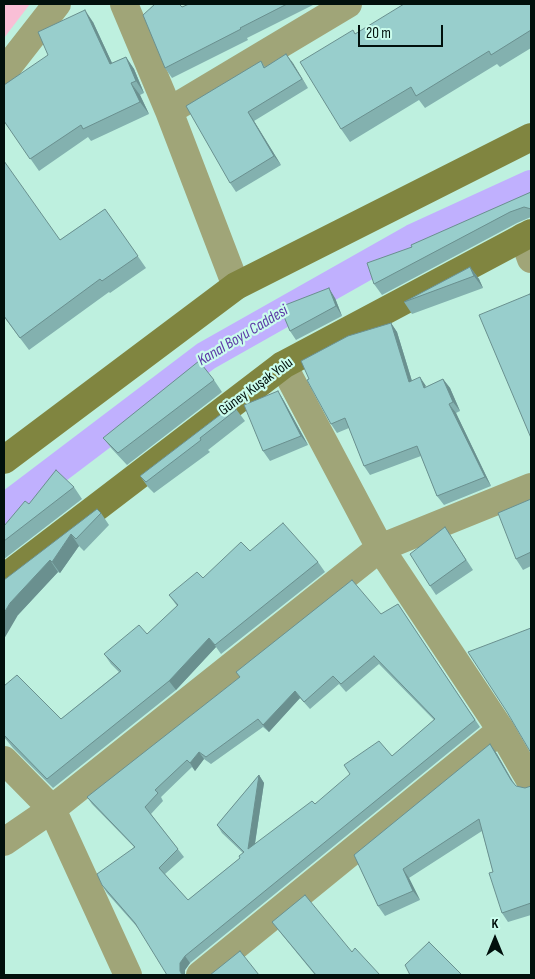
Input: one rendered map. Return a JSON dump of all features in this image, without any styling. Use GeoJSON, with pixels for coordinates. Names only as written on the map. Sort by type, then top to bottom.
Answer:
{"type":"FeatureCollection","features":[{"type":"Feature","properties":{"kind":"main road"},"geometry":{"type":"LineString","coordinates":[[4,460],[236,286],[531,137]]}},
{"type":"Feature","properties":{"kind":"main road","name":"Güney Kuşak Yolu"},"geometry":{"type":"LineString","coordinates":[[4,578],[284,365],[528,243]]}},
{"type":"Feature","properties":{"kind":"street"},"geometry":{"type":"LineString","coordinates":[[4,72],[57,4]]}},
{"type":"Feature","properties":{"kind":"street"},"geometry":{"type":"LineString","coordinates":[[124,4],[169,111],[236,286]]}},
{"type":"Feature","properties":{"kind":"street"},"geometry":{"type":"LineString","coordinates":[[169,111],[348,4]]}},
{"type":"Feature","properties":{"kind":"street"},"geometry":{"type":"LineString","coordinates":[[284,365],[380,548],[501,730],[531,779]]}},
{"type":"Feature","properties":{"kind":"street"},"geometry":{"type":"LineString","coordinates":[[4,842],[52,809],[380,548],[531,487]]}},
{"type":"Feature","properties":{"kind":"street"},"geometry":{"type":"LineString","coordinates":[[200,975],[501,730]]}},
{"type":"Feature","properties":{"kind":"street"},"geometry":{"type":"LineString","coordinates":[[4,760],[52,809],[128,975]]}},
{"type":"Feature","properties":{"kind":"shaded area"},"geometry":{"type":"Polygon","coordinates":[[[4,4],[30,4],[4,38],[4,4]]]}},
{"type":"Feature","properties":{"kind":"building"},"geometry":{"type":"Polygon","coordinates":[[[155,4],[179,4],[182,7],[189,4],[287,4],[165,68],[143,15],[155,4]]]}},
{"type":"Feature","properties":{"kind":"building"},"geometry":{"type":"Polygon","coordinates":[[[404,4],[531,4],[531,30],[491,55],[489,51],[416,96],[411,87],[341,129],[300,62],[353,30],[355,34],[404,4]]]}},
{"type":"Feature","properties":{"kind":"building"},"geometry":{"type":"Polygon","coordinates":[[[85,10],[110,64],[126,57],[136,81],[131,83],[140,102],[83,129],[81,125],[30,159],[4,121],[4,85],[48,55],[38,32],[85,10]]]}},
{"type":"Feature","properties":{"kind":"building"},"geometry":{"type":"Polygon","coordinates":[[[286,54],[302,79],[248,112],[274,156],[230,183],[186,106],[261,61],[264,68],[286,54]]]}},
{"type":"Feature","properties":{"kind":"building"},"geometry":{"type":"Polygon","coordinates":[[[4,161],[60,240],[105,209],[138,256],[102,281],[100,279],[20,338],[4,316],[4,161]]]}},
{"type":"Feature","properties":{"kind":"building"},"geometry":{"type":"Polygon","coordinates":[[[531,192],[531,209],[524,207],[510,212],[374,284],[367,263],[412,247],[411,245],[531,192]]]}},
{"type":"Feature","properties":{"kind":"building"},"geometry":{"type":"Polygon","coordinates":[[[470,267],[474,276],[404,302],[470,267]]]}},
{"type":"Feature","properties":{"kind":"building"},"geometry":{"type":"Polygon","coordinates":[[[329,288],[336,306],[290,331],[280,307],[329,288]]]}},
{"type":"Feature","properties":{"kind":"building"},"geometry":{"type":"Polygon","coordinates":[[[530,294],[531,298],[531,438],[479,315],[530,294]]]}},
{"type":"Feature","properties":{"kind":"building"},"geometry":{"type":"Polygon","coordinates":[[[391,323],[409,382],[420,377],[424,388],[443,379],[453,402],[449,404],[485,477],[437,496],[417,446],[364,466],[345,418],[331,424],[307,380],[309,379],[301,361],[348,336],[391,323]]]}},
{"type":"Feature","properties":{"kind":"building"},"geometry":{"type":"Polygon","coordinates":[[[199,361],[214,380],[118,453],[103,438],[199,361]]]}},
{"type":"Feature","properties":{"kind":"building"},"geometry":{"type":"Polygon","coordinates":[[[278,391],[301,436],[263,451],[244,405],[278,391]]]}},
{"type":"Feature","properties":{"kind":"building"},"geometry":{"type":"Polygon","coordinates":[[[233,405],[236,410],[200,438],[201,440],[146,482],[140,476],[233,405]]]}},
{"type":"Feature","properties":{"kind":"building"},"geometry":{"type":"Polygon","coordinates":[[[56,470],[74,487],[4,541],[4,526],[25,501],[29,504],[56,470]]]}},
{"type":"Feature","properties":{"kind":"building"},"geometry":{"type":"Polygon","coordinates":[[[531,499],[531,552],[516,559],[498,513],[531,499]]]}},
{"type":"Feature","properties":{"kind":"building"},"geometry":{"type":"Polygon","coordinates":[[[97,509],[101,513],[76,539],[71,534],[52,562],[50,560],[10,603],[4,613],[4,580],[97,509]]]}},
{"type":"Feature","properties":{"kind":"building"},"geometry":{"type":"Polygon","coordinates":[[[283,523],[318,562],[215,645],[209,638],[169,681],[47,779],[4,735],[4,686],[17,675],[61,719],[121,671],[104,654],[139,625],[147,634],[178,605],[169,595],[197,572],[203,578],[241,542],[250,551],[283,523]]]}},
{"type":"Feature","properties":{"kind":"building"},"geometry":{"type":"Polygon","coordinates":[[[445,527],[466,560],[430,586],[410,554],[445,527]]]}},
{"type":"Feature","properties":{"kind":"building"},"geometry":{"type":"Polygon","coordinates":[[[352,580],[381,614],[398,604],[475,720],[185,956],[180,963],[182,975],[167,975],[135,923],[102,885],[97,874],[135,847],[87,797],[240,677],[236,672],[352,580]],[[374,656],[341,684],[333,676],[304,702],[295,691],[263,725],[258,719],[206,757],[199,752],[190,763],[187,760],[155,790],[158,793],[145,807],[178,849],[159,868],[188,900],[240,858],[239,856],[244,852],[217,825],[259,775],[248,849],[312,801],[315,804],[350,774],[344,765],[379,741],[392,756],[435,719],[374,656]]]}},
{"type":"Feature","properties":{"kind":"building"},"geometry":{"type":"Polygon","coordinates":[[[531,628],[531,753],[468,652],[531,628]]]}},
{"type":"Feature","properties":{"kind":"building"},"geometry":{"type":"Polygon","coordinates":[[[490,744],[516,786],[525,788],[531,786],[531,903],[502,913],[489,873],[493,872],[479,819],[403,869],[413,891],[378,906],[354,855],[490,744]]]}},
{"type":"Feature","properties":{"kind":"building"},"geometry":{"type":"Polygon","coordinates":[[[305,895],[352,952],[355,948],[380,975],[316,975],[272,922],[305,895]]]}},
{"type":"Feature","properties":{"kind":"building"},"geometry":{"type":"Polygon","coordinates":[[[429,942],[462,975],[410,975],[405,965],[429,942]]]}},
{"type":"Feature","properties":{"kind":"building"},"geometry":{"type":"Polygon","coordinates":[[[240,951],[259,975],[210,975],[240,951]]]}},
{"type":"Feature","properties":{"kind":"waterway","name":"Kanal Boyu Caddesi"},"geometry":{"type":"LineString","coordinates":[[4,509],[206,356],[413,239],[531,185]]}}]}
